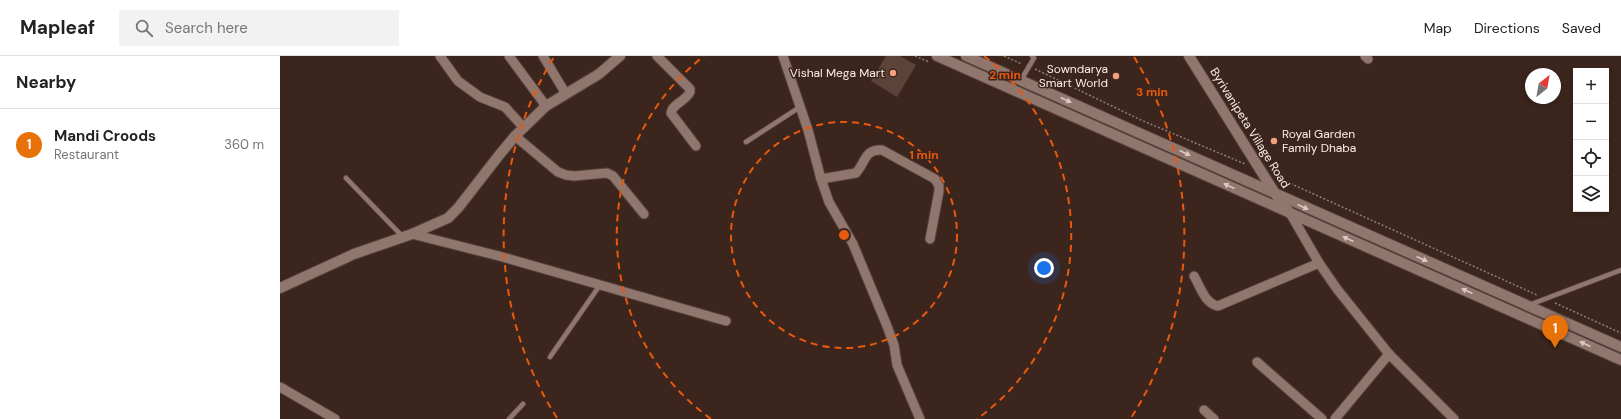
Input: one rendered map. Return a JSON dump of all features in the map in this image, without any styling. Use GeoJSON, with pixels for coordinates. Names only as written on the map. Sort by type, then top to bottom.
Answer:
{"type":"FeatureCollection","features":[{"type":"Feature","properties":{"kind":"main road"},"geometry":{"type":"LineString","coordinates":[[280,288],[354,254],[408,236],[448,218],[458,208],[515,136],[546,106],[599,74],[620,56]]}},
{"type":"Feature","properties":{"kind":"main road"},"geometry":{"type":"LineString","coordinates":[[937,56],[1621,360]]}},
{"type":"Feature","properties":{"kind":"main road"},"geometry":{"type":"LineString","coordinates":[[966,56],[1621,347]]}},
{"type":"Feature","properties":{"kind":"main road","name":"Byrivanipeta Village Road"},"geometry":{"type":"LineString","coordinates":[[1189,56],[1261,172],[1290,213]]}},
{"type":"Feature","properties":{"kind":"street"},"geometry":{"type":"LineString","coordinates":[[440,56],[458,81],[480,97],[505,107],[524,128]]}},
{"type":"Feature","properties":{"kind":"street"},"geometry":{"type":"LineString","coordinates":[[508,56],[546,106]]}},
{"type":"Feature","properties":{"kind":"street"},"geometry":{"type":"LineString","coordinates":[[543,56],[566,94]]}},
{"type":"Feature","properties":{"kind":"street"},"geometry":{"type":"LineString","coordinates":[[657,56],[690,89],[689,96],[673,108],[671,113],[696,146]]}},
{"type":"Feature","properties":{"kind":"street"},"geometry":{"type":"LineString","coordinates":[[783,56],[801,107],[829,202],[853,244],[887,326],[894,345],[897,365],[920,419]]}},
{"type":"Feature","properties":{"kind":"street"},"geometry":{"type":"LineString","coordinates":[[515,136],[558,172],[566,175],[607,173],[613,176],[644,214]]}},
{"type":"Feature","properties":{"kind":"street"},"geometry":{"type":"LineString","coordinates":[[821,179],[856,173],[860,169],[867,154],[875,150],[882,150],[935,179],[940,186],[930,239]]}},
{"type":"Feature","properties":{"kind":"street"},"geometry":{"type":"LineString","coordinates":[[1290,213],[1319,263],[1337,289],[1389,354],[1454,419]]}},
{"type":"Feature","properties":{"kind":"street"},"geometry":{"type":"LineString","coordinates":[[408,236],[499,256],[726,321]]}},
{"type":"Feature","properties":{"kind":"street"},"geometry":{"type":"LineString","coordinates":[[1194,276],[1209,302],[1218,306],[1319,263]]}},
{"type":"Feature","properties":{"kind":"street"},"geometry":{"type":"LineString","coordinates":[[1334,419],[1389,354]]}},
{"type":"Feature","properties":{"kind":"street"},"geometry":{"type":"LineString","coordinates":[[1257,362],[1322,419]]}},
{"type":"Feature","properties":{"kind":"street"},"geometry":{"type":"LineString","coordinates":[[280,387],[335,419]]}},
{"type":"Feature","properties":{"kind":"street"},"geometry":{"type":"LineString","coordinates":[[1204,410],[1214,419]]}},
{"type":"Feature","properties":{"kind":"lane"},"geometry":{"type":"LineString","coordinates":[[1021,80],[1034,58],[1032,56]]}},
{"type":"Feature","properties":{"kind":"lane"},"geometry":{"type":"LineString","coordinates":[[746,142],[801,107]]}},
{"type":"Feature","properties":{"kind":"lane"},"geometry":{"type":"LineString","coordinates":[[346,178],[408,236]]}},
{"type":"Feature","properties":{"kind":"lane"},"geometry":{"type":"LineString","coordinates":[[1528,306],[1621,270]]}},
{"type":"Feature","properties":{"kind":"lane"},"geometry":{"type":"LineString","coordinates":[[550,357],[600,285]]}},
{"type":"Feature","properties":{"kind":"lane"},"geometry":{"type":"LineString","coordinates":[[509,419],[523,404]]}},
{"type":"Feature","properties":{"kind":"path"},"geometry":{"type":"LineString","coordinates":[[1004,56],[1141,120],[1290,183],[1621,333]]}},
{"type":"Feature","properties":{"kind":"building","name":"Vishal Mega Mart"},"geometry":{"type":"Polygon","coordinates":[[[886,56],[900,56],[916,65],[897,97],[871,81],[886,56]]]}},
{"type":"Feature","properties":{"kind":"place","name":"Vishal Mega Mart"},"geometry":{"type":"Point","coordinates":[893,73]}},
{"type":"Feature","properties":{"kind":"place","name":"Sowndarya Smart World"},"geometry":{"type":"Point","coordinates":[1116,76]}},
{"type":"Feature","properties":{"kind":"place","name":"Royal Garden Family Dhaba"},"geometry":{"type":"Point","coordinates":[1274,141]}},
{"type":"Feature","properties":{"kind":"place","name":"Mandi Croods"},"geometry":{"type":"Point","coordinates":[1555,348]}}]}
